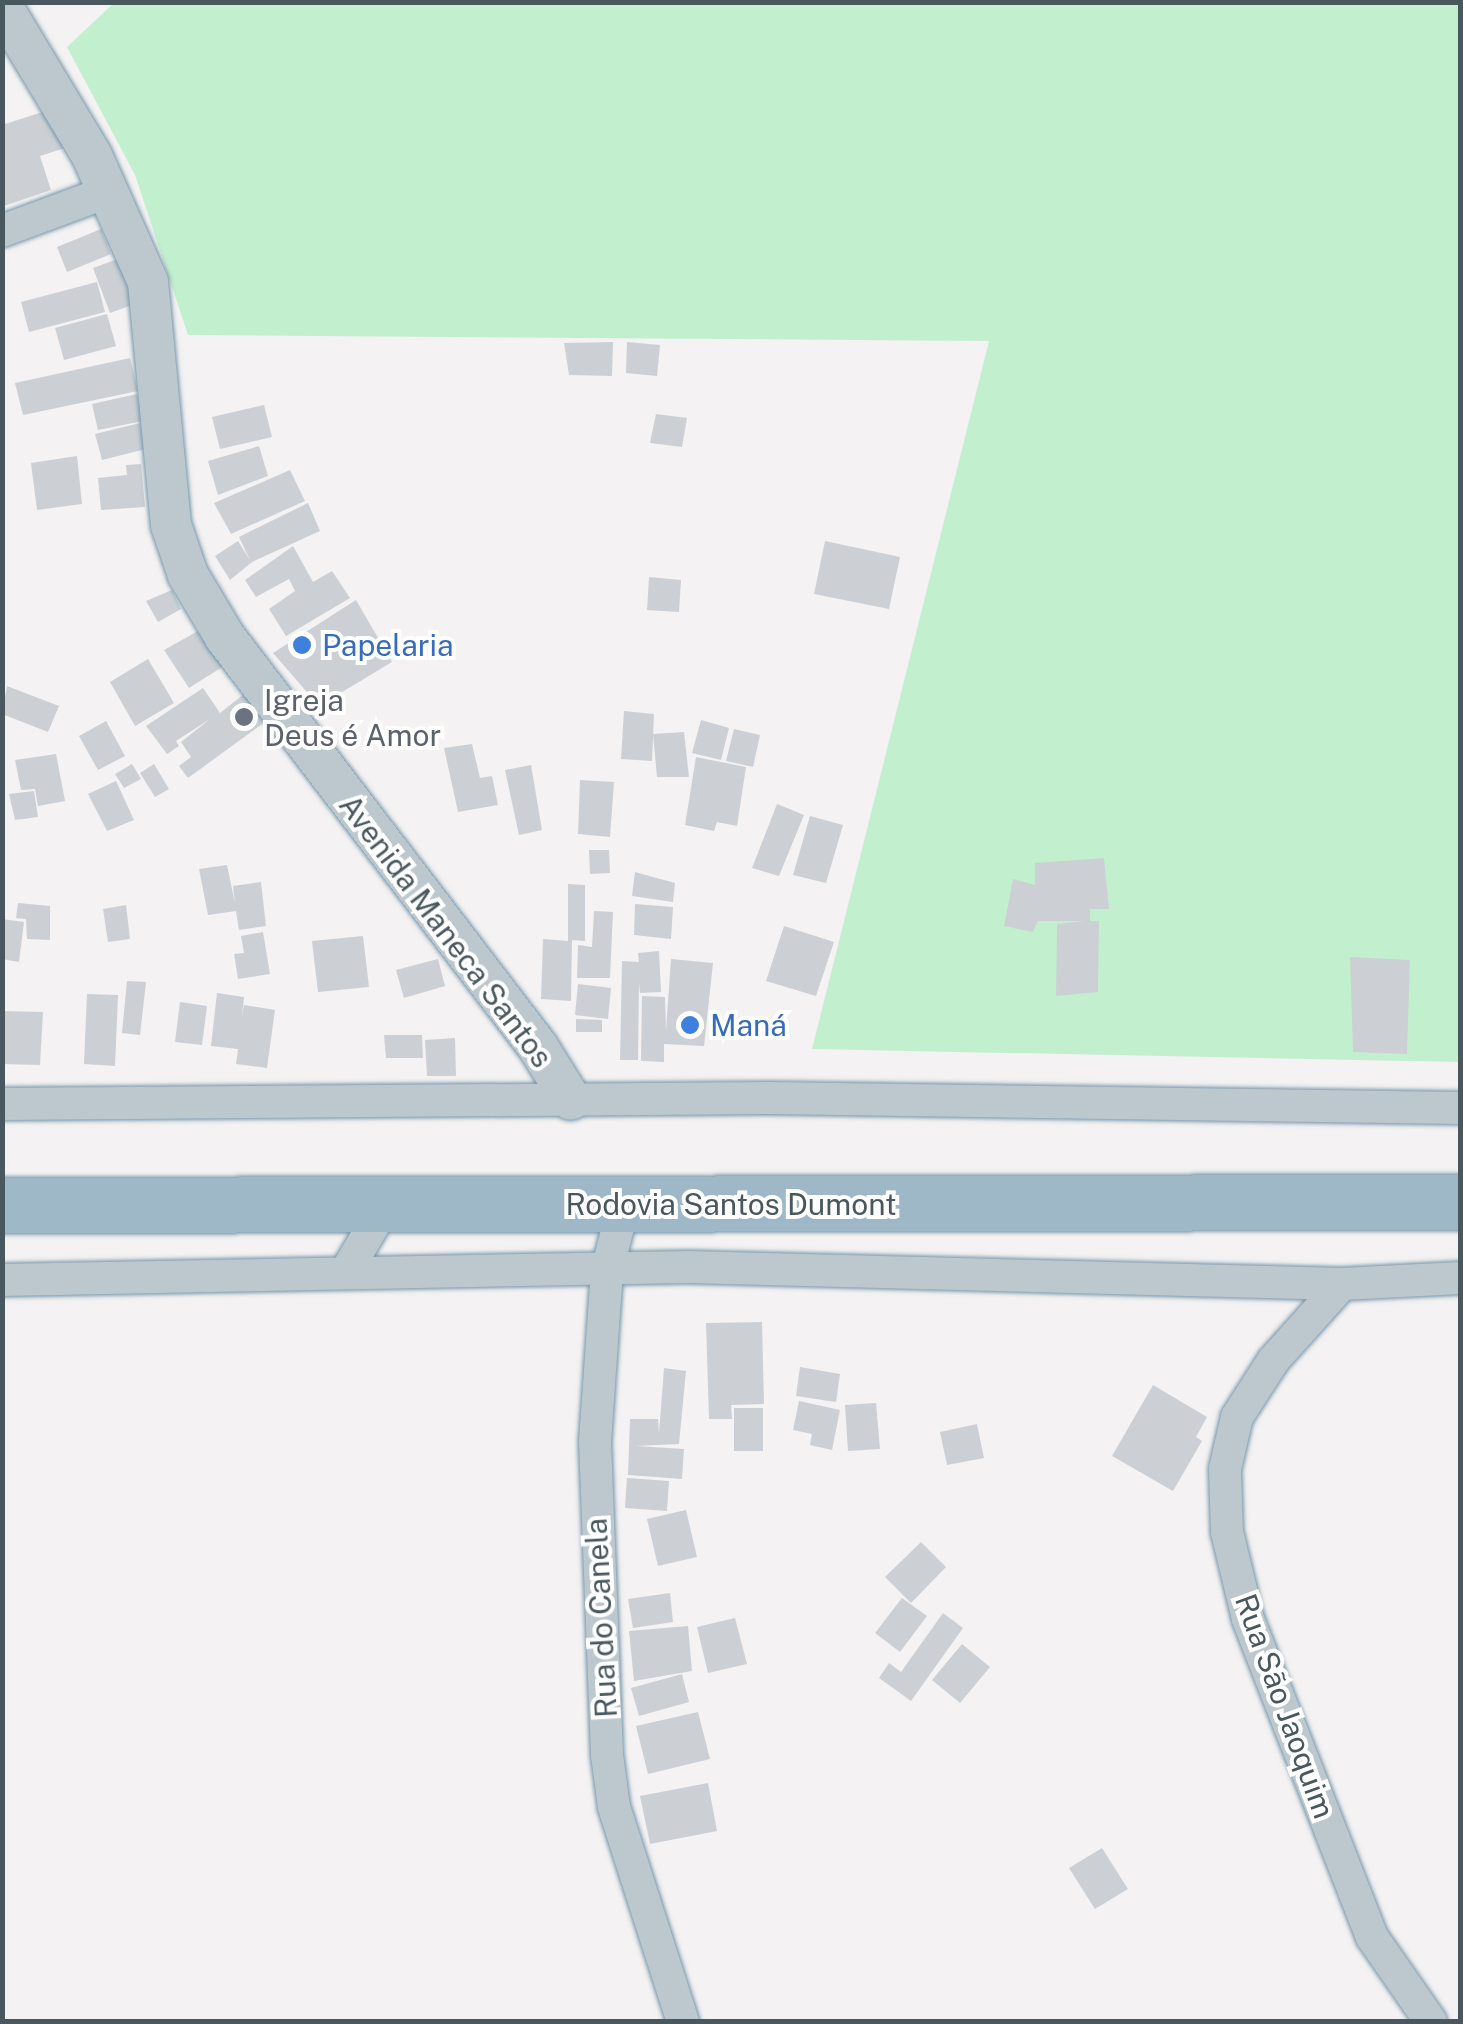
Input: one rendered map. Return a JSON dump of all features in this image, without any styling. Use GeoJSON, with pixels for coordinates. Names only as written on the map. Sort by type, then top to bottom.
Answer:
{"type":"FeatureCollection","features":[{"type":"Feature","properties":{"kind":"highway","name":"Rodovia Santos Dumont"},"geometry":{"type":"LineString","coordinates":[[2,1204],[1460,1202]]}},
{"type":"Feature","properties":{"kind":"street","name":"Avenida Maneca Santos"},"geometry":{"type":"LineString","coordinates":[[2,6],[110,190],[148,282],[171,525],[188,575],[226,637],[538,1047],[571,1100]]}},
{"type":"Feature","properties":{"kind":"street"},"geometry":{"type":"LineString","coordinates":[[2,231],[110,190]]}},
{"type":"Feature","properties":{"kind":"street"},"geometry":{"type":"LineString","coordinates":[[2,1104],[1170,1100],[1460,1108]]}},
{"type":"Feature","properties":{"kind":"street"},"geometry":{"type":"LineString","coordinates":[[347,1270],[386,1204]]}},
{"type":"Feature","properties":{"kind":"street","name":"Rua do Canela"},"geometry":{"type":"LineString","coordinates":[[624,1204],[607,1270],[595,1442],[607,1755],[614,1807],[683,2022]]}},
{"type":"Feature","properties":{"kind":"street"},"geometry":{"type":"LineString","coordinates":[[2,1280],[347,1270],[607,1270],[1342,1284],[1460,1278]]}},
{"type":"Feature","properties":{"kind":"street","name":"Rua São Jaoquim"},"geometry":{"type":"LineString","coordinates":[[1342,1284],[1273,1361],[1237,1417],[1226,1470],[1227,1532],[1248,1619],[1372,1936],[1431,2022]]}},
{"type":"Feature","properties":{"kind":"green space"},"geometry":{"type":"Polygon","coordinates":[[[115,2],[1460,3],[1460,1062],[812,1049],[989,341],[188,335],[135,175],[67,47],[115,2]]]}},
{"type":"Feature","properties":{"kind":"building"},"geometry":{"type":"Polygon","coordinates":[[[55,108],[68,147],[40,156],[51,190],[4,206],[2,125],[55,108]]]}},
{"type":"Feature","properties":{"kind":"building"},"geometry":{"type":"Polygon","coordinates":[[[101,229],[111,254],[67,272],[57,247],[101,229]]]}},
{"type":"Feature","properties":{"kind":"building"},"geometry":{"type":"Polygon","coordinates":[[[131,254],[148,299],[110,313],[93,268],[131,254]]]}},
{"type":"Feature","properties":{"kind":"building"},"geometry":{"type":"Polygon","coordinates":[[[97,282],[105,312],[29,332],[21,302],[97,282]]]}},
{"type":"Feature","properties":{"kind":"building"},"geometry":{"type":"Polygon","coordinates":[[[107,314],[116,346],[64,360],[55,328],[107,314]]]}},
{"type":"Feature","properties":{"kind":"building"},"geometry":{"type":"Polygon","coordinates":[[[613,342],[612,376],[569,375],[564,343],[613,342]]]}},
{"type":"Feature","properties":{"kind":"building"},"geometry":{"type":"Polygon","coordinates":[[[627,342],[660,345],[657,376],[626,373],[627,342]]]}},
{"type":"Feature","properties":{"kind":"building"},"geometry":{"type":"Polygon","coordinates":[[[130,358],[138,391],[23,415],[15,383],[130,358]]]}},
{"type":"Feature","properties":{"kind":"building"},"geometry":{"type":"Polygon","coordinates":[[[137,394],[143,421],[98,430],[92,404],[137,394]]]}},
{"type":"Feature","properties":{"kind":"building"},"geometry":{"type":"Polygon","coordinates":[[[264,405],[272,437],[220,449],[212,417],[264,405]]]}},
{"type":"Feature","properties":{"kind":"building"},"geometry":{"type":"Polygon","coordinates":[[[656,414],[687,418],[682,447],[650,443],[656,414]]]}},
{"type":"Feature","properties":{"kind":"building"},"geometry":{"type":"Polygon","coordinates":[[[140,423],[146,449],[102,460],[95,434],[140,423]]]}},
{"type":"Feature","properties":{"kind":"building"},"geometry":{"type":"Polygon","coordinates":[[[259,446],[268,476],[218,495],[208,461],[259,446]]]}},
{"type":"Feature","properties":{"kind":"building"},"geometry":{"type":"Polygon","coordinates":[[[77,456],[82,504],[37,510],[31,463],[77,456]]]}},
{"type":"Feature","properties":{"kind":"building"},"geometry":{"type":"Polygon","coordinates":[[[141,464],[145,507],[101,510],[98,478],[127,475],[126,465],[141,464]]]}},
{"type":"Feature","properties":{"kind":"building"},"geometry":{"type":"Polygon","coordinates":[[[290,470],[305,501],[231,534],[214,503],[290,470]]]}},
{"type":"Feature","properties":{"kind":"building"},"geometry":{"type":"Polygon","coordinates":[[[308,503],[320,531],[252,562],[230,580],[215,556],[238,541],[250,560],[239,537],[308,503]]]}},
{"type":"Feature","properties":{"kind":"building"},"geometry":{"type":"Polygon","coordinates":[[[825,541],[900,557],[889,609],[814,594],[825,541]]]}},
{"type":"Feature","properties":{"kind":"building"},"geometry":{"type":"Polygon","coordinates":[[[293,546],[313,582],[332,571],[350,598],[286,636],[269,609],[295,591],[289,579],[256,597],[245,580],[293,546]]]}},
{"type":"Feature","properties":{"kind":"building"},"geometry":{"type":"Polygon","coordinates":[[[649,577],[681,580],[679,612],[647,610],[649,577]]]}},
{"type":"Feature","properties":{"kind":"building"},"geometry":{"type":"Polygon","coordinates":[[[172,590],[181,609],[158,622],[146,601],[172,590]]]}},
{"type":"Feature","properties":{"kind":"building"},"geometry":{"type":"Polygon","coordinates":[[[356,600],[392,662],[319,706],[273,653],[356,600]]]}},
{"type":"Feature","properties":{"kind":"building"},"geometry":{"type":"Polygon","coordinates":[[[205,627],[227,664],[189,688],[164,650],[205,627]]]}},
{"type":"Feature","properties":{"kind":"building"},"geometry":{"type":"Polygon","coordinates":[[[148,659],[174,703],[135,726],[110,682],[148,659]]]}},
{"type":"Feature","properties":{"kind":"building"},"geometry":{"type":"Polygon","coordinates":[[[7,686],[59,706],[48,732],[2,714],[7,686]]]}},
{"type":"Feature","properties":{"kind":"building"},"geometry":{"type":"Polygon","coordinates":[[[203,688],[220,713],[249,690],[269,719],[188,778],[179,766],[191,757],[181,742],[210,719],[176,741],[179,746],[167,754],[146,726],[203,688]]]}},
{"type":"Feature","properties":{"kind":"building"},"geometry":{"type":"Polygon","coordinates":[[[624,711],[654,714],[652,761],[621,759],[624,711]]]}},
{"type":"Feature","properties":{"kind":"building"},"geometry":{"type":"Polygon","coordinates":[[[701,720],[729,728],[721,760],[692,753],[701,720]]]}},
{"type":"Feature","properties":{"kind":"building"},"geometry":{"type":"Polygon","coordinates":[[[106,721],[125,756],[98,770],[79,736],[106,721]]]}},
{"type":"Feature","properties":{"kind":"building"},"geometry":{"type":"Polygon","coordinates":[[[734,729],[760,735],[753,767],[726,761],[734,729]]]}},
{"type":"Feature","properties":{"kind":"building"},"geometry":{"type":"Polygon","coordinates":[[[684,732],[689,777],[657,777],[653,734],[684,732]]]}},
{"type":"Feature","properties":{"kind":"building"},"geometry":{"type":"Polygon","coordinates":[[[472,744],[480,778],[492,776],[498,805],[458,812],[444,748],[472,744]]]}},
{"type":"Feature","properties":{"kind":"building"},"geometry":{"type":"Polygon","coordinates":[[[56,754],[65,801],[38,806],[35,789],[21,790],[15,760],[56,754]]]}},
{"type":"Feature","properties":{"kind":"building"},"geometry":{"type":"Polygon","coordinates":[[[696,757],[746,767],[737,826],[717,822],[714,831],[685,825],[696,757]]]}},
{"type":"Feature","properties":{"kind":"building"},"geometry":{"type":"Polygon","coordinates":[[[132,764],[141,779],[124,788],[115,774],[132,764]]]}},
{"type":"Feature","properties":{"kind":"building"},"geometry":{"type":"Polygon","coordinates":[[[154,764],[169,789],[155,797],[140,773],[154,764]]]}},
{"type":"Feature","properties":{"kind":"building"},"geometry":{"type":"Polygon","coordinates":[[[531,765],[542,830],[519,835],[505,770],[531,765]]]}},
{"type":"Feature","properties":{"kind":"building"},"geometry":{"type":"Polygon","coordinates":[[[580,780],[614,782],[610,837],[578,834],[580,780]]]}},
{"type":"Feature","properties":{"kind":"building"},"geometry":{"type":"Polygon","coordinates":[[[116,781],[134,820],[107,831],[88,794],[116,781]]]}},
{"type":"Feature","properties":{"kind":"building"},"geometry":{"type":"Polygon","coordinates":[[[34,791],[38,817],[15,820],[9,794],[34,791]]]}},
{"type":"Feature","properties":{"kind":"building"},"geometry":{"type":"Polygon","coordinates":[[[777,804],[804,815],[779,876],[752,868],[777,804]]]}},
{"type":"Feature","properties":{"kind":"building"},"geometry":{"type":"Polygon","coordinates":[[[810,816],[843,825],[826,883],[793,875],[810,816]]]}},
{"type":"Feature","properties":{"kind":"building"},"geometry":{"type":"Polygon","coordinates":[[[589,850],[609,850],[610,873],[590,874],[589,850]]]}},
{"type":"Feature","properties":{"kind":"building"},"geometry":{"type":"Polygon","coordinates":[[[1104,858],[1109,909],[1090,909],[1090,921],[1099,921],[1098,992],[1056,996],[1057,924],[1085,921],[1038,921],[1033,932],[1004,926],[1013,879],[1035,885],[1035,863],[1104,858]]]}},
{"type":"Feature","properties":{"kind":"building"},"geometry":{"type":"Polygon","coordinates":[[[227,865],[235,903],[233,886],[261,882],[266,926],[239,930],[236,911],[208,915],[199,869],[227,865]]]}},
{"type":"Feature","properties":{"kind":"building"},"geometry":{"type":"Polygon","coordinates":[[[635,872],[675,883],[673,902],[632,896],[635,872]]]}},
{"type":"Feature","properties":{"kind":"building"},"geometry":{"type":"Polygon","coordinates":[[[568,884],[585,885],[585,941],[572,940],[571,1001],[541,999],[543,939],[568,941],[568,884]]]}},
{"type":"Feature","properties":{"kind":"building"},"geometry":{"type":"Polygon","coordinates":[[[18,903],[50,906],[50,940],[27,939],[26,919],[16,918],[18,903]]]}},
{"type":"Feature","properties":{"kind":"building"},"geometry":{"type":"Polygon","coordinates":[[[635,904],[673,907],[671,939],[634,935],[635,904]]]}},
{"type":"Feature","properties":{"kind":"building"},"geometry":{"type":"Polygon","coordinates":[[[126,905],[130,939],[108,942],[103,909],[126,905]]]}},
{"type":"Feature","properties":{"kind":"building"},"geometry":{"type":"Polygon","coordinates":[[[594,911],[613,912],[610,978],[577,978],[578,945],[592,947],[594,911]]]}},
{"type":"Feature","properties":{"kind":"building"},"geometry":{"type":"Polygon","coordinates":[[[2,919],[24,922],[19,962],[2,959],[2,919]]]}},
{"type":"Feature","properties":{"kind":"building"},"geometry":{"type":"Polygon","coordinates":[[[784,926],[834,942],[816,996],[766,981],[784,926]]]}},
{"type":"Feature","properties":{"kind":"building"},"geometry":{"type":"Polygon","coordinates":[[[263,932],[270,974],[238,979],[234,954],[244,953],[241,936],[263,932]]]}},
{"type":"Feature","properties":{"kind":"building"},"geometry":{"type":"Polygon","coordinates":[[[363,936],[369,987],[318,992],[312,941],[363,936]]]}},
{"type":"Feature","properties":{"kind":"building"},"geometry":{"type":"Polygon","coordinates":[[[659,951],[661,992],[640,993],[639,982],[638,1060],[620,1060],[622,961],[639,962],[638,953],[659,951]]]}},
{"type":"Feature","properties":{"kind":"building"},"geometry":{"type":"Polygon","coordinates":[[[1350,957],[1410,960],[1407,1054],[1353,1052],[1350,957]]]}},
{"type":"Feature","properties":{"kind":"building"},"geometry":{"type":"Polygon","coordinates":[[[438,959],[445,986],[404,998],[396,970],[438,959]]]}},
{"type":"Feature","properties":{"kind":"building"},"geometry":{"type":"Polygon","coordinates":[[[671,959],[713,963],[704,1046],[664,1044],[664,1062],[641,1061],[642,996],[665,997],[666,1030],[671,959]]]}},
{"type":"Feature","properties":{"kind":"building"},"geometry":{"type":"Polygon","coordinates":[[[127,981],[146,982],[140,1035],[122,1033],[127,981]]]}},
{"type":"Feature","properties":{"kind":"building"},"geometry":{"type":"Polygon","coordinates":[[[578,984],[611,988],[608,1019],[575,1015],[578,984]]]}},
{"type":"Feature","properties":{"kind":"building"},"geometry":{"type":"Polygon","coordinates":[[[217,993],[244,997],[242,1017],[244,1005],[275,1010],[267,1068],[236,1064],[238,1049],[211,1046],[217,993]]]}},
{"type":"Feature","properties":{"kind":"building"},"geometry":{"type":"Polygon","coordinates":[[[87,994],[118,995],[115,1066],[84,1064],[87,994]]]}},
{"type":"Feature","properties":{"kind":"building"},"geometry":{"type":"Polygon","coordinates":[[[180,1002],[207,1006],[202,1045],[175,1042],[180,1002]]]}},
{"type":"Feature","properties":{"kind":"building"},"geometry":{"type":"Polygon","coordinates":[[[2,1011],[43,1012],[40,1065],[2,1064],[2,1011]]]}},
{"type":"Feature","properties":{"kind":"building"},"geometry":{"type":"Polygon","coordinates":[[[576,1019],[602,1020],[602,1032],[576,1032],[576,1019]]]}},
{"type":"Feature","properties":{"kind":"building"},"geometry":{"type":"Polygon","coordinates":[[[384,1035],[422,1035],[423,1058],[386,1058],[384,1035]]]}},
{"type":"Feature","properties":{"kind":"building"},"geometry":{"type":"Polygon","coordinates":[[[455,1038],[456,1076],[427,1076],[425,1040],[455,1038]]]}},
{"type":"Feature","properties":{"kind":"building"},"geometry":{"type":"Polygon","coordinates":[[[762,1322],[764,1404],[731,1405],[732,1419],[709,1419],[706,1323],[762,1322]]]}},
{"type":"Feature","properties":{"kind":"building"},"geometry":{"type":"Polygon","coordinates":[[[800,1367],[840,1374],[836,1402],[796,1396],[800,1367]]]}},
{"type":"Feature","properties":{"kind":"building"},"geometry":{"type":"Polygon","coordinates":[[[664,1368],[686,1371],[679,1444],[636,1446],[684,1449],[682,1479],[628,1475],[630,1419],[658,1419],[659,1433],[664,1368]]]}},
{"type":"Feature","properties":{"kind":"building"},"geometry":{"type":"Polygon","coordinates":[[[1153,1385],[1207,1417],[1196,1437],[1202,1441],[1173,1491],[1112,1456],[1153,1385]]]}},
{"type":"Feature","properties":{"kind":"building"},"geometry":{"type":"Polygon","coordinates":[[[799,1401],[840,1410],[832,1450],[810,1445],[812,1434],[793,1430],[799,1401]]]}},
{"type":"Feature","properties":{"kind":"building"},"geometry":{"type":"Polygon","coordinates":[[[876,1403],[880,1449],[848,1451],[845,1405],[876,1403]]]}},
{"type":"Feature","properties":{"kind":"building"},"geometry":{"type":"Polygon","coordinates":[[[734,1408],[763,1408],[763,1451],[734,1451],[734,1408]]]}},
{"type":"Feature","properties":{"kind":"building"},"geometry":{"type":"Polygon","coordinates":[[[977,1424],[984,1458],[947,1465],[940,1432],[977,1424]]]}},
{"type":"Feature","properties":{"kind":"building"},"geometry":{"type":"Polygon","coordinates":[[[627,1478],[669,1481],[667,1511],[625,1508],[627,1478]]]}},
{"type":"Feature","properties":{"kind":"building"},"geometry":{"type":"Polygon","coordinates":[[[686,1510],[697,1557],[658,1566],[647,1519],[686,1510]]]}},
{"type":"Feature","properties":{"kind":"building"},"geometry":{"type":"Polygon","coordinates":[[[921,1542],[946,1567],[911,1603],[885,1577],[921,1542]]]}},
{"type":"Feature","properties":{"kind":"building"},"geometry":{"type":"Polygon","coordinates":[[[670,1593],[673,1622],[633,1628],[628,1599],[670,1593]]]}},
{"type":"Feature","properties":{"kind":"building"},"geometry":{"type":"Polygon","coordinates":[[[902,1598],[927,1616],[900,1652],[875,1633],[902,1598]]]}},
{"type":"Feature","properties":{"kind":"building"},"geometry":{"type":"Polygon","coordinates":[[[943,1613],[963,1628],[911,1701],[879,1678],[889,1663],[901,1672],[943,1613]]]}},
{"type":"Feature","properties":{"kind":"building"},"geometry":{"type":"Polygon","coordinates":[[[735,1618],[747,1664],[708,1673],[697,1627],[735,1618]]]}},
{"type":"Feature","properties":{"kind":"building"},"geometry":{"type":"Polygon","coordinates":[[[688,1626],[692,1671],[634,1681],[629,1631],[688,1626]]]}},
{"type":"Feature","properties":{"kind":"building"},"geometry":{"type":"Polygon","coordinates":[[[962,1644],[990,1667],[960,1703],[932,1680],[962,1644]]]}},
{"type":"Feature","properties":{"kind":"building"},"geometry":{"type":"Polygon","coordinates":[[[682,1674],[689,1702],[639,1716],[631,1688],[682,1674]]]}},
{"type":"Feature","properties":{"kind":"building"},"geometry":{"type":"Polygon","coordinates":[[[698,1712],[710,1759],[648,1774],[636,1726],[698,1712]]]}},
{"type":"Feature","properties":{"kind":"building"},"geometry":{"type":"Polygon","coordinates":[[[708,1783],[717,1831],[650,1844],[640,1796],[708,1783]]]}},
{"type":"Feature","properties":{"kind":"building"},"geometry":{"type":"Polygon","coordinates":[[[1102,1848],[1128,1889],[1095,1909],[1069,1868],[1102,1848]]]}},
{"type":"Feature","properties":{"kind":"place","name":"Papelaria"},"geometry":{"type":"Point","coordinates":[302,645]}},
{"type":"Feature","properties":{"kind":"place","name":"Igreja Deus é Amor"},"geometry":{"type":"Point","coordinates":[244,717]}},
{"type":"Feature","properties":{"kind":"place","name":"Maná"},"geometry":{"type":"Point","coordinates":[690,1025]}}]}
